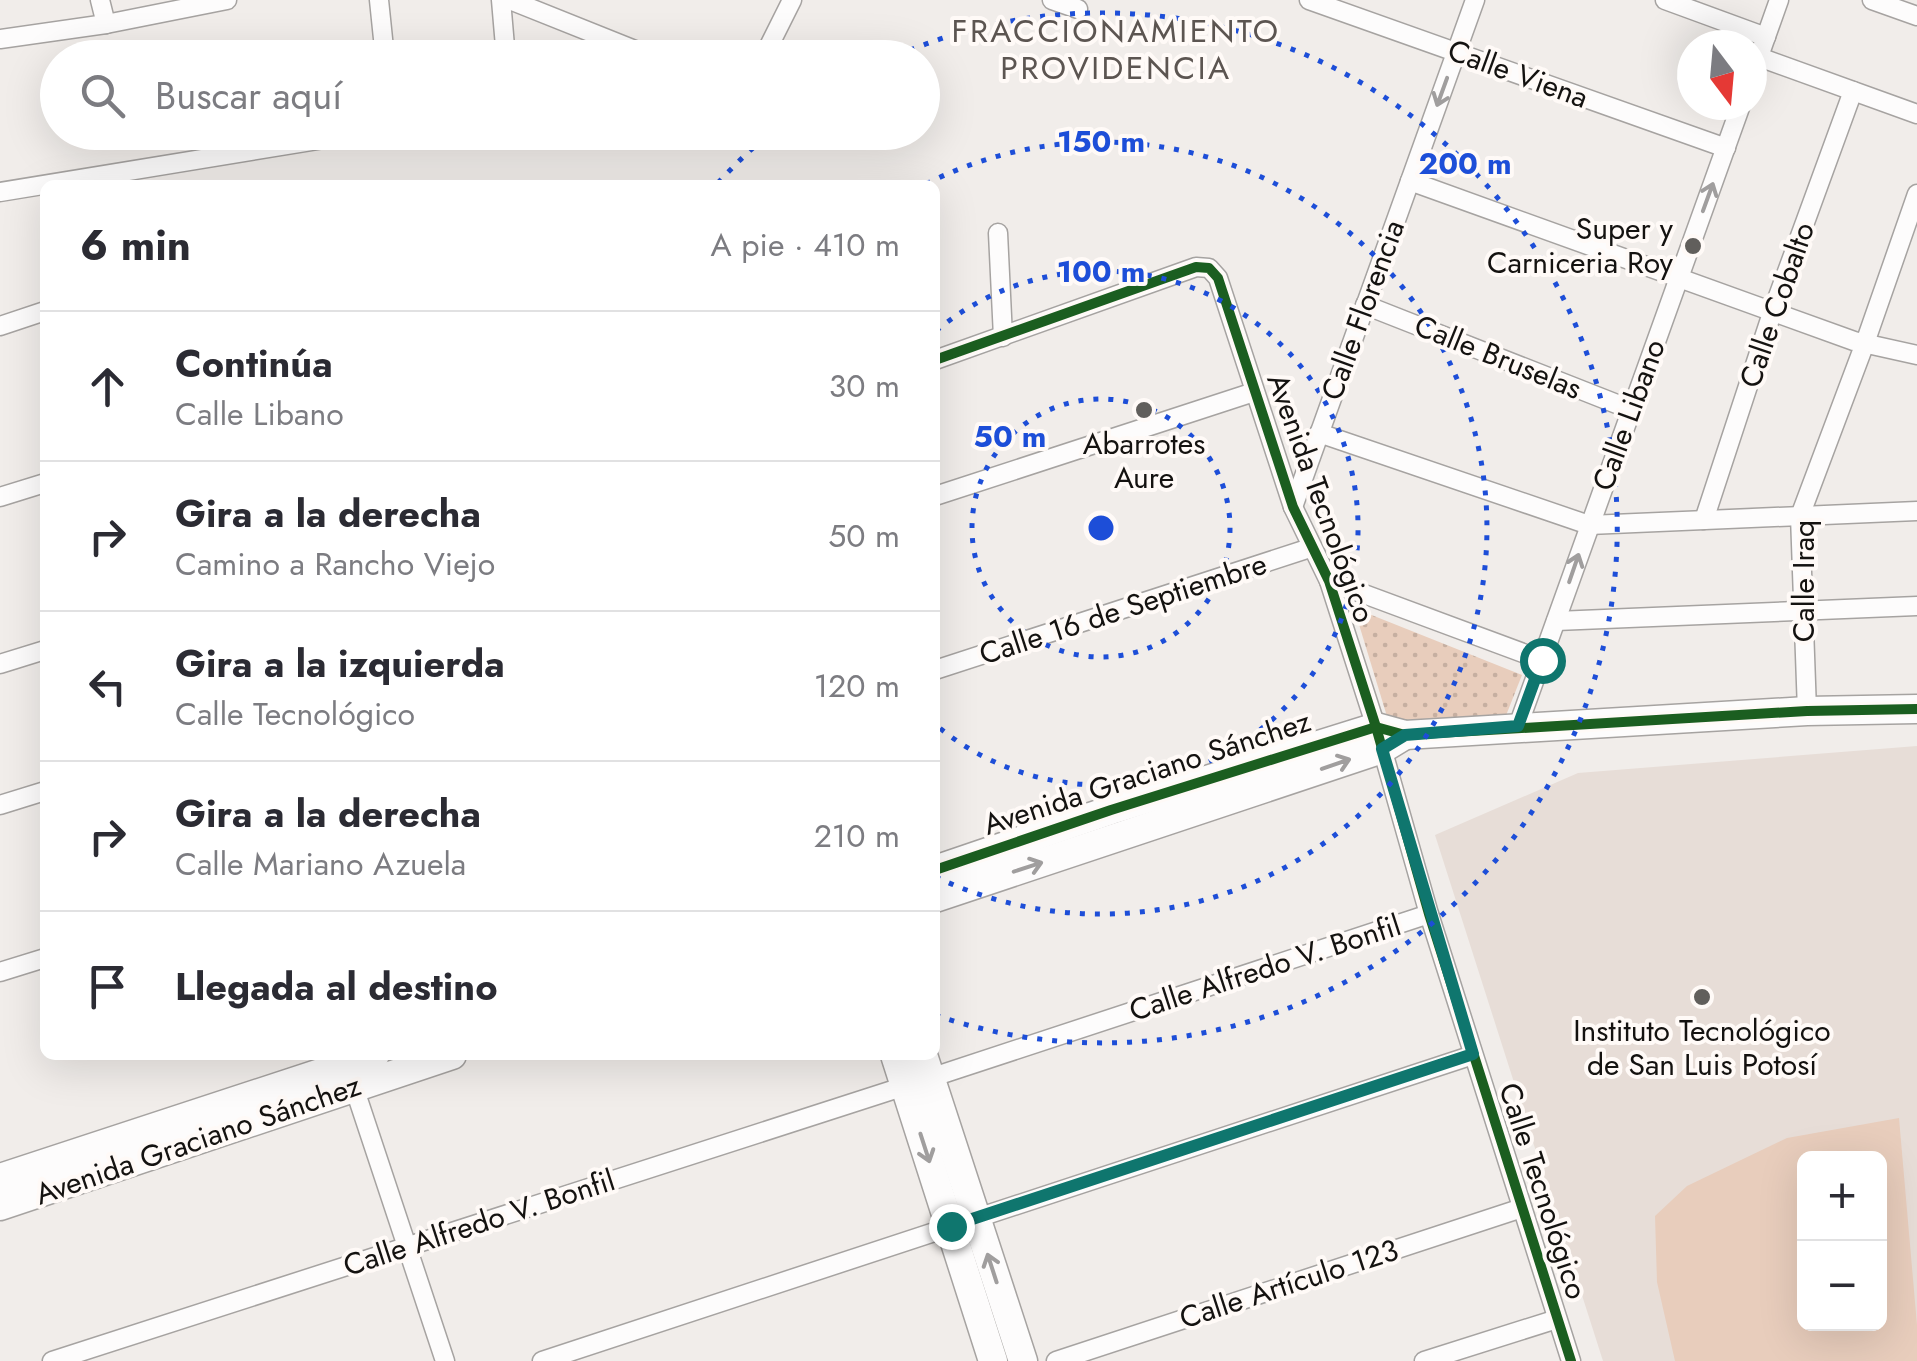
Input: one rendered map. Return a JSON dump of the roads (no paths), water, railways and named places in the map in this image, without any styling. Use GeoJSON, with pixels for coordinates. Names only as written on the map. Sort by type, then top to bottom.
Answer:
{"type":"FeatureCollection","features":[{"type":"Feature","properties":{"kind":"street"},"geometry":{"type":"LineString","coordinates":[[100,0],[106,24]]}},
{"type":"Feature","properties":{"kind":"street"},"geometry":{"type":"LineString","coordinates":[[0,39],[106,24],[227,0]]}},
{"type":"Feature","properties":{"kind":"street"},"geometry":{"type":"LineString","coordinates":[[379,0],[383,40]]}},
{"type":"Feature","properties":{"kind":"street"},"geometry":{"type":"LineString","coordinates":[[500,0],[504,40]]}},
{"type":"Feature","properties":{"kind":"street"},"geometry":{"type":"LineString","coordinates":[[510,0],[610,40]]}},
{"type":"Feature","properties":{"kind":"street"},"geometry":{"type":"LineString","coordinates":[[772,40],[792,0]]}},
{"type":"Feature","properties":{"kind":"street"},"geometry":{"type":"LineString","coordinates":[[1052,0],[1078,10]]}},
{"type":"Feature","properties":{"kind":"street","name":"Calle Viena"},"geometry":{"type":"LineString","coordinates":[[1310,0],[1726,148]]}},
{"type":"Feature","properties":{"kind":"street","name":"Calle Florencia"},"geometry":{"type":"LineString","coordinates":[[1292,507],[1475,0]]}},
{"type":"Feature","properties":{"kind":"street"},"geometry":{"type":"LineString","coordinates":[[1664,0],[1747,30]]}},
{"type":"Feature","properties":{"kind":"street"},"geometry":{"type":"LineString","coordinates":[[1767,34],[1780,0]]}},
{"type":"Feature","properties":{"kind":"street"},"geometry":{"type":"LineString","coordinates":[[1872,0],[1917,16]]}},
{"type":"Feature","properties":{"kind":"street"},"geometry":{"type":"LineString","coordinates":[[1767,60],[1917,114]]}},
{"type":"Feature","properties":{"kind":"street","name":"Calle Cobalto"},"geometry":{"type":"LineString","coordinates":[[1704,520],[1853,90]]}},
{"type":"Feature","properties":{"kind":"street","name":"Calle Libano"},"geometry":{"type":"LineString","coordinates":[[1518,726],[1736,120]]}},
{"type":"Feature","properties":{"kind":"street"},"geometry":{"type":"LineString","coordinates":[[73,180],[257,150]]}},
{"type":"Feature","properties":{"kind":"street"},"geometry":{"type":"LineString","coordinates":[[1410,181],[1865,343],[1917,356]]}},
{"type":"Feature","properties":{"kind":"street"},"geometry":{"type":"LineString","coordinates":[[0,192],[40,185]]}},
{"type":"Feature","properties":{"kind":"street","name":"Calle Iraq"},"geometry":{"type":"LineString","coordinates":[[1807,711],[1800,516],[1917,194]]}},
{"type":"Feature","properties":{"kind":"street"},"geometry":{"type":"LineString","coordinates":[[940,358],[1003,337],[998,232]]}},
{"type":"Feature","properties":{"kind":"street","name":"Avenida Tecnológico"},"geometry":{"type":"LineString","coordinates":[[1003,337],[1196,266],[1209,268],[1218,278],[1292,507],[1328,580],[1387,737]]}},
{"type":"Feature","properties":{"kind":"street","name":"Calle Bruselas"},"geometry":{"type":"LineString","coordinates":[[1365,305],[1632,410]]}},
{"type":"Feature","properties":{"kind":"street"},"geometry":{"type":"LineString","coordinates":[[0,326],[40,314]]}},
{"type":"Feature","properties":{"kind":"street"},"geometry":{"type":"LineString","coordinates":[[940,494],[1254,392]]}},
{"type":"Feature","properties":{"kind":"street"},"geometry":{"type":"LineString","coordinates":[[1319,433],[1589,525],[1917,512]]}},
{"type":"Feature","properties":{"kind":"street"},"geometry":{"type":"LineString","coordinates":[[0,498],[40,485]]}},
{"type":"Feature","properties":{"kind":"street","name":"Calle 16 de Septiembre"},"geometry":{"type":"LineString","coordinates":[[940,668],[1310,548]]}},
{"type":"Feature","properties":{"kind":"street"},"geometry":{"type":"LineString","coordinates":[[1328,580],[1542,660]]}},
{"type":"Feature","properties":{"kind":"street"},"geometry":{"type":"LineString","coordinates":[[1556,621],[1917,606]]}},
{"type":"Feature","properties":{"kind":"street"},"geometry":{"type":"LineString","coordinates":[[0,664],[40,652]]}},
{"type":"Feature","properties":{"kind":"street","name":"Avenida Graciano Sánchez"},"geometry":{"type":"LineString","coordinates":[[940,869],[1116,823],[1387,737],[1518,726],[1917,709]]}},
{"type":"Feature","properties":{"kind":"street","name":"Calle Tecnológico"},"geometry":{"type":"LineString","coordinates":[[1387,737],[1429,914],[1571,1361]]}},
{"type":"Feature","properties":{"kind":"street"},"geometry":{"type":"LineString","coordinates":[[0,805],[40,793]]}},
{"type":"Feature","properties":{"kind":"street","name":"Avenida Graciano Sánchez"},"geometry":{"type":"LineString","coordinates":[[940,896],[1116,823]]}},
{"type":"Feature","properties":{"kind":"street","name":"Calle Alfredo V. Bonfil"},"geometry":{"type":"LineString","coordinates":[[52,1361],[919,1073],[1429,914]]}},
{"type":"Feature","properties":{"kind":"street"},"geometry":{"type":"LineString","coordinates":[[0,972],[40,960]]}},
{"type":"Feature","properties":{"kind":"street"},"geometry":{"type":"LineString","coordinates":[[542,1361],[1473,1054]]}},
{"type":"Feature","properties":{"kind":"street","name":"Avenida Graciano Sánchez"},"geometry":{"type":"LineString","coordinates":[[0,1178],[348,1069],[415,1060]]}},
{"type":"Feature","properties":{"kind":"street"},"geometry":{"type":"LineString","coordinates":[[348,1069],[445,1361]]}},
{"type":"Feature","properties":{"kind":"street","name":"Avenida Graciano Sánchez"},"geometry":{"type":"LineString","coordinates":[[0,1206],[348,1069]]}},
{"type":"Feature","properties":{"kind":"street"},"geometry":{"type":"LineString","coordinates":[[919,1073],[964,1222],[993,1361]]}},
{"type":"Feature","properties":{"kind":"street","name":"Calle Artículo 123"},"geometry":{"type":"LineString","coordinates":[[1056,1361],[1522,1208]]}},
{"type":"Feature","properties":{"kind":"street"},"geometry":{"type":"LineString","coordinates":[[964,1222],[1023,1361]]}},
{"type":"Feature","properties":{"kind":"street"},"geometry":{"type":"LineString","coordinates":[[1424,1361],[1557,1318]]}},
{"type":"Feature","properties":{"kind":"place","name":"Super y Carniceria Roy"},"geometry":{"type":"Point","coordinates":[1693,246]}},
{"type":"Feature","properties":{"kind":"place","name":"Abarrotes Aure"},"geometry":{"type":"Point","coordinates":[1144,410]}},
{"type":"Feature","properties":{"kind":"place","name":"Instituto Tecnológico de San Luis Potosí"},"geometry":{"type":"Point","coordinates":[1702,997]}},
{"type":"Feature","properties":{"kind":"district","name":"FRACCIONAMIENTO PROVIDENCIA"},"geometry":{"type":"Point","coordinates":[1116,50]}}]}
